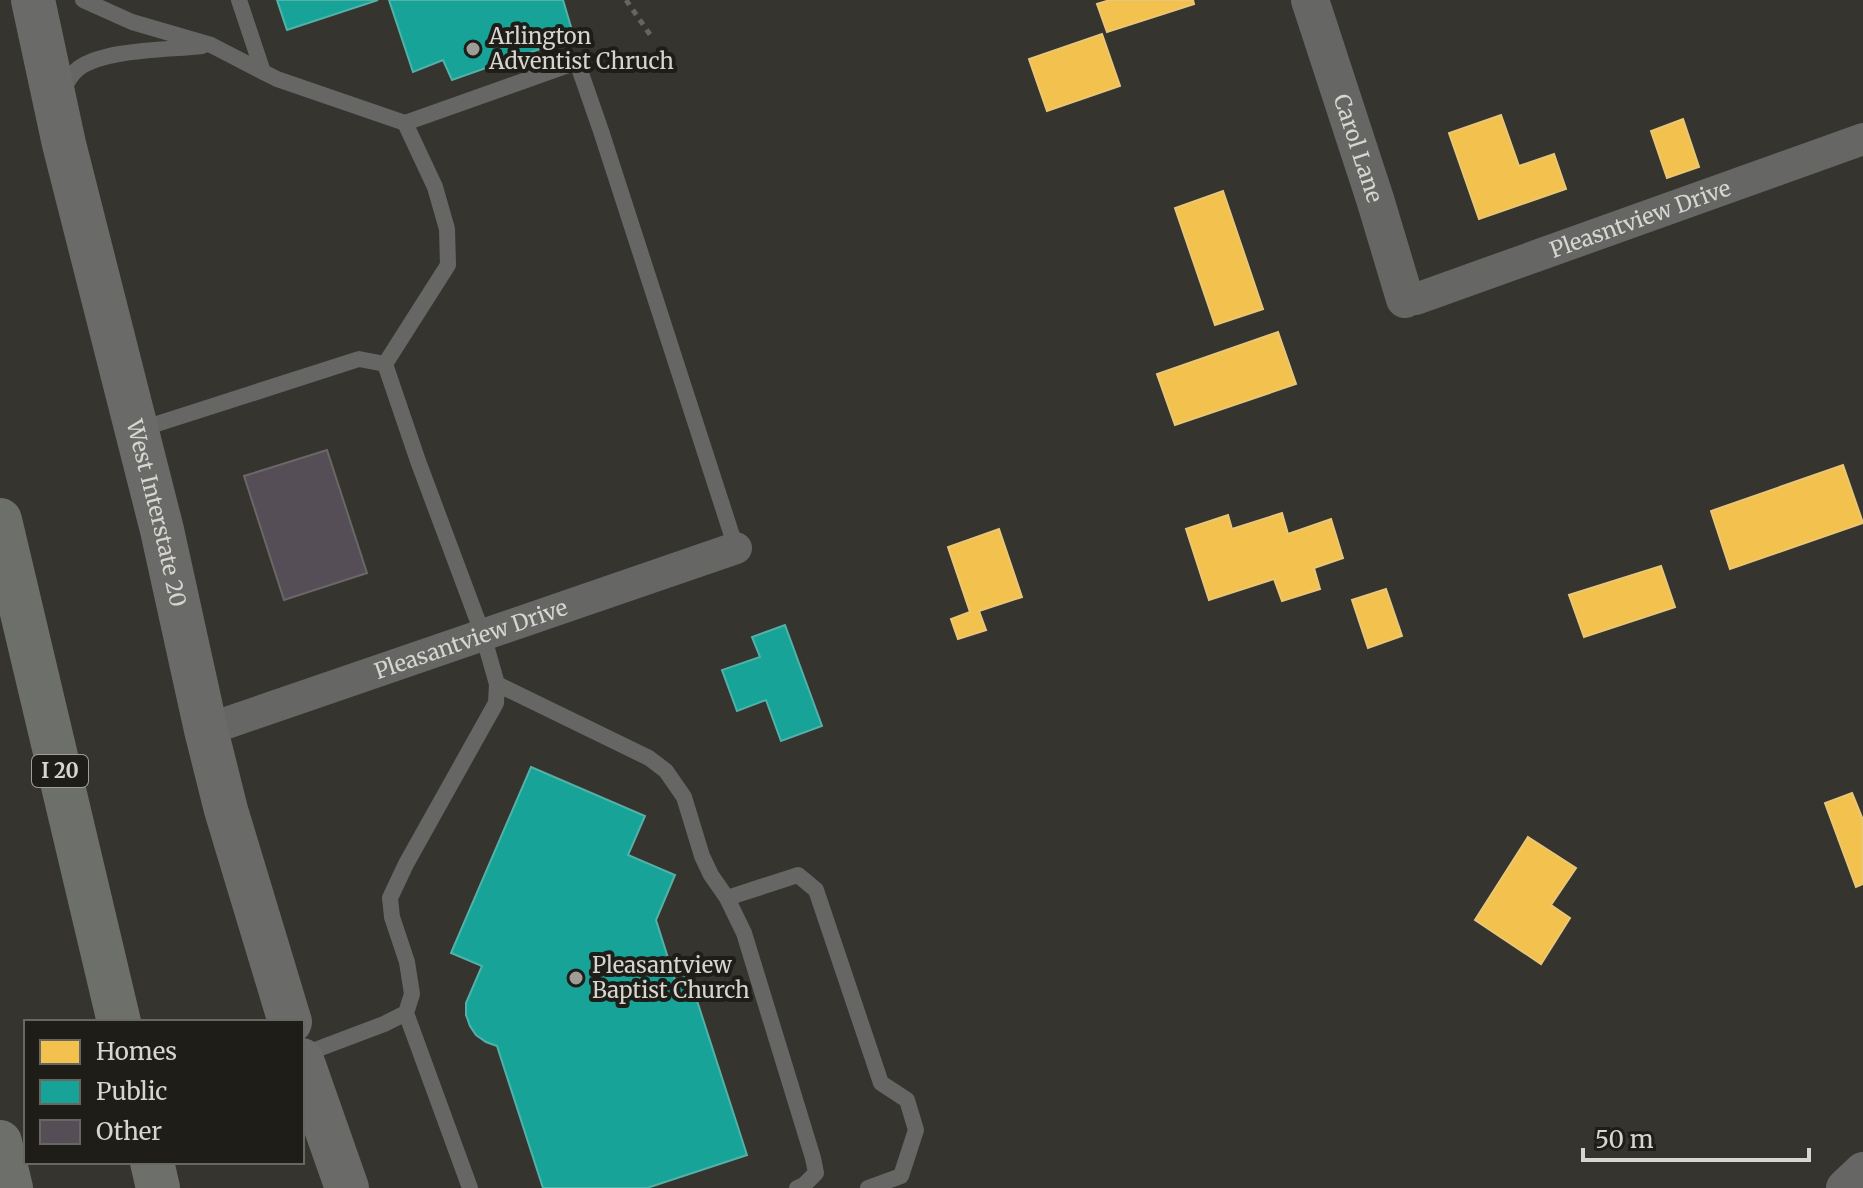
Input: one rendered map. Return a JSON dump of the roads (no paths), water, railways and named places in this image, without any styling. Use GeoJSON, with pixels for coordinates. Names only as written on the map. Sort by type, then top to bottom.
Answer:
{"type":"FeatureCollection","features":[{"type":"Feature","properties":{"kind":"highway","name":"I 20"},"geometry":{"type":"LineString","coordinates":[[0,520],[119,1020]]}},
{"type":"Feature","properties":{"kind":"highway"},"geometry":{"type":"LineString","coordinates":[[0,1142],[11,1188]]}},
{"type":"Feature","properties":{"kind":"highway"},"geometry":{"type":"LineString","coordinates":[[152,1164],[158,1188]]}},
{"type":"Feature","properties":{"kind":"main road","name":"West Interstate 20"},"geometry":{"type":"LineString","coordinates":[[33,0],[58,117],[162,530],[226,810],[289,1020]]}},
{"type":"Feature","properties":{"kind":"main road"},"geometry":{"type":"LineString","coordinates":[[304,1063],[347,1188]]}},
{"type":"Feature","properties":{"kind":"street","name":"Carol Lane"},"geometry":{"type":"LineString","coordinates":[[1310,0],[1410,299]]}},
{"type":"Feature","properties":{"kind":"street","name":"Pleasntview Drive"},"geometry":{"type":"LineString","coordinates":[[1410,299],[1863,139]]}},
{"type":"Feature","properties":{"kind":"street","name":"Pleasantview Drive"},"geometry":{"type":"LineString","coordinates":[[206,730],[736,548]]}},
{"type":"Feature","properties":{"kind":"street"},"geometry":{"type":"LineString","coordinates":[[1845,1188],[1863,1171]]}},
{"type":"Feature","properties":{"kind":"lane"},"geometry":{"type":"LineString","coordinates":[[83,0],[132,22],[211,45],[277,79],[405,123],[577,62],[736,548]]}},
{"type":"Feature","properties":{"kind":"lane"},"geometry":{"type":"LineString","coordinates":[[239,0],[263,72]]}},
{"type":"Feature","properties":{"kind":"lane"},"geometry":{"type":"LineString","coordinates":[[58,117],[59,99],[67,81],[79,68],[95,59],[211,45]]}},
{"type":"Feature","properties":{"kind":"lane"},"geometry":{"type":"LineString","coordinates":[[385,364],[448,265],[447,229],[435,187],[405,123]]}},
{"type":"Feature","properties":{"kind":"lane"},"geometry":{"type":"LineString","coordinates":[[136,430],[359,359],[385,364]]}},
{"type":"Feature","properties":{"kind":"lane"},"geometry":{"type":"LineString","coordinates":[[385,364],[483,635],[497,684],[496,703],[390,898],[412,994],[406,1013],[470,1188]]}},
{"type":"Feature","properties":{"kind":"lane"},"geometry":{"type":"LineString","coordinates":[[497,684],[649,758],[666,771],[684,797],[702,856],[744,933],[813,1158],[816,1173],[805,1187]]}},
{"type":"Feature","properties":{"kind":"lane"},"geometry":{"type":"LineString","coordinates":[[727,898],[798,875],[816,890],[881,1083],[907,1100],[916,1130],[901,1176],[868,1188]]}},
{"type":"Feature","properties":{"kind":"lane"},"geometry":{"type":"LineString","coordinates":[[304,1056],[406,1013]]}},
{"type":"Feature","properties":{"kind":"place","name":"Arlington Adventist Chruch"},"geometry":{"type":"Point","coordinates":[473,49]}},
{"type":"Feature","properties":{"kind":"place","name":"Pleasantview Baptist Church"},"geometry":{"type":"Point","coordinates":[576,978]}}]}
